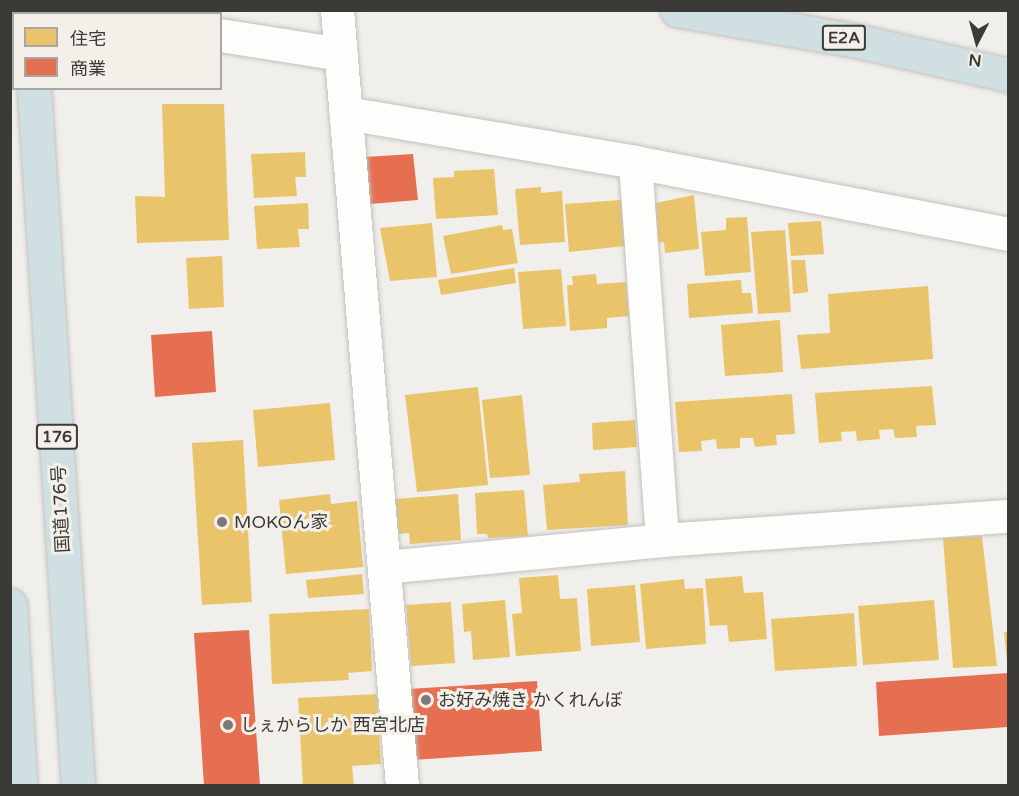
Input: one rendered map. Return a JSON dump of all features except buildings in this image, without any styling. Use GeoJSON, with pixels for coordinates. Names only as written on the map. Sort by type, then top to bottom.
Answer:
{"type":"FeatureCollection","features":[{"type":"Feature","properties":{"kind":"highway","name":"E2A"},"geometry":{"type":"LineString","coordinates":[[677,10],[853,40],[1008,75]]}},
{"type":"Feature","properties":{"kind":"highway","name":"国道176号"},"geometry":{"type":"LineString","coordinates":[[34,90],[78,786]]}},
{"type":"Feature","properties":{"kind":"highway"},"geometry":{"type":"LineString","coordinates":[[10,605],[20,786]]}},
{"type":"Feature","properties":{"kind":"street"},"geometry":{"type":"LineString","coordinates":[[337,10],[402,786]]}},
{"type":"Feature","properties":{"kind":"street"},"geometry":{"type":"LineString","coordinates":[[222,35],[341,54]]}},
{"type":"Feature","properties":{"kind":"street"},"geometry":{"type":"LineString","coordinates":[[346,113],[635,162],[1008,234]]}},
{"type":"Feature","properties":{"kind":"street"},"geometry":{"type":"LineString","coordinates":[[635,162],[662,540]]}},
{"type":"Feature","properties":{"kind":"street"},"geometry":{"type":"LineString","coordinates":[[384,567],[662,540],[1008,516]]}},
{"type":"Feature","properties":{"kind":"place","name":"MOKOん家"},"geometry":{"type":"Point","coordinates":[222,522]}},
{"type":"Feature","properties":{"kind":"place","name":"お好み焼き かくれんぼ"},"geometry":{"type":"Point","coordinates":[426,700]}},
{"type":"Feature","properties":{"kind":"place","name":"しぇからしか 西宮北店"},"geometry":{"type":"Point","coordinates":[228,725]}}]}
